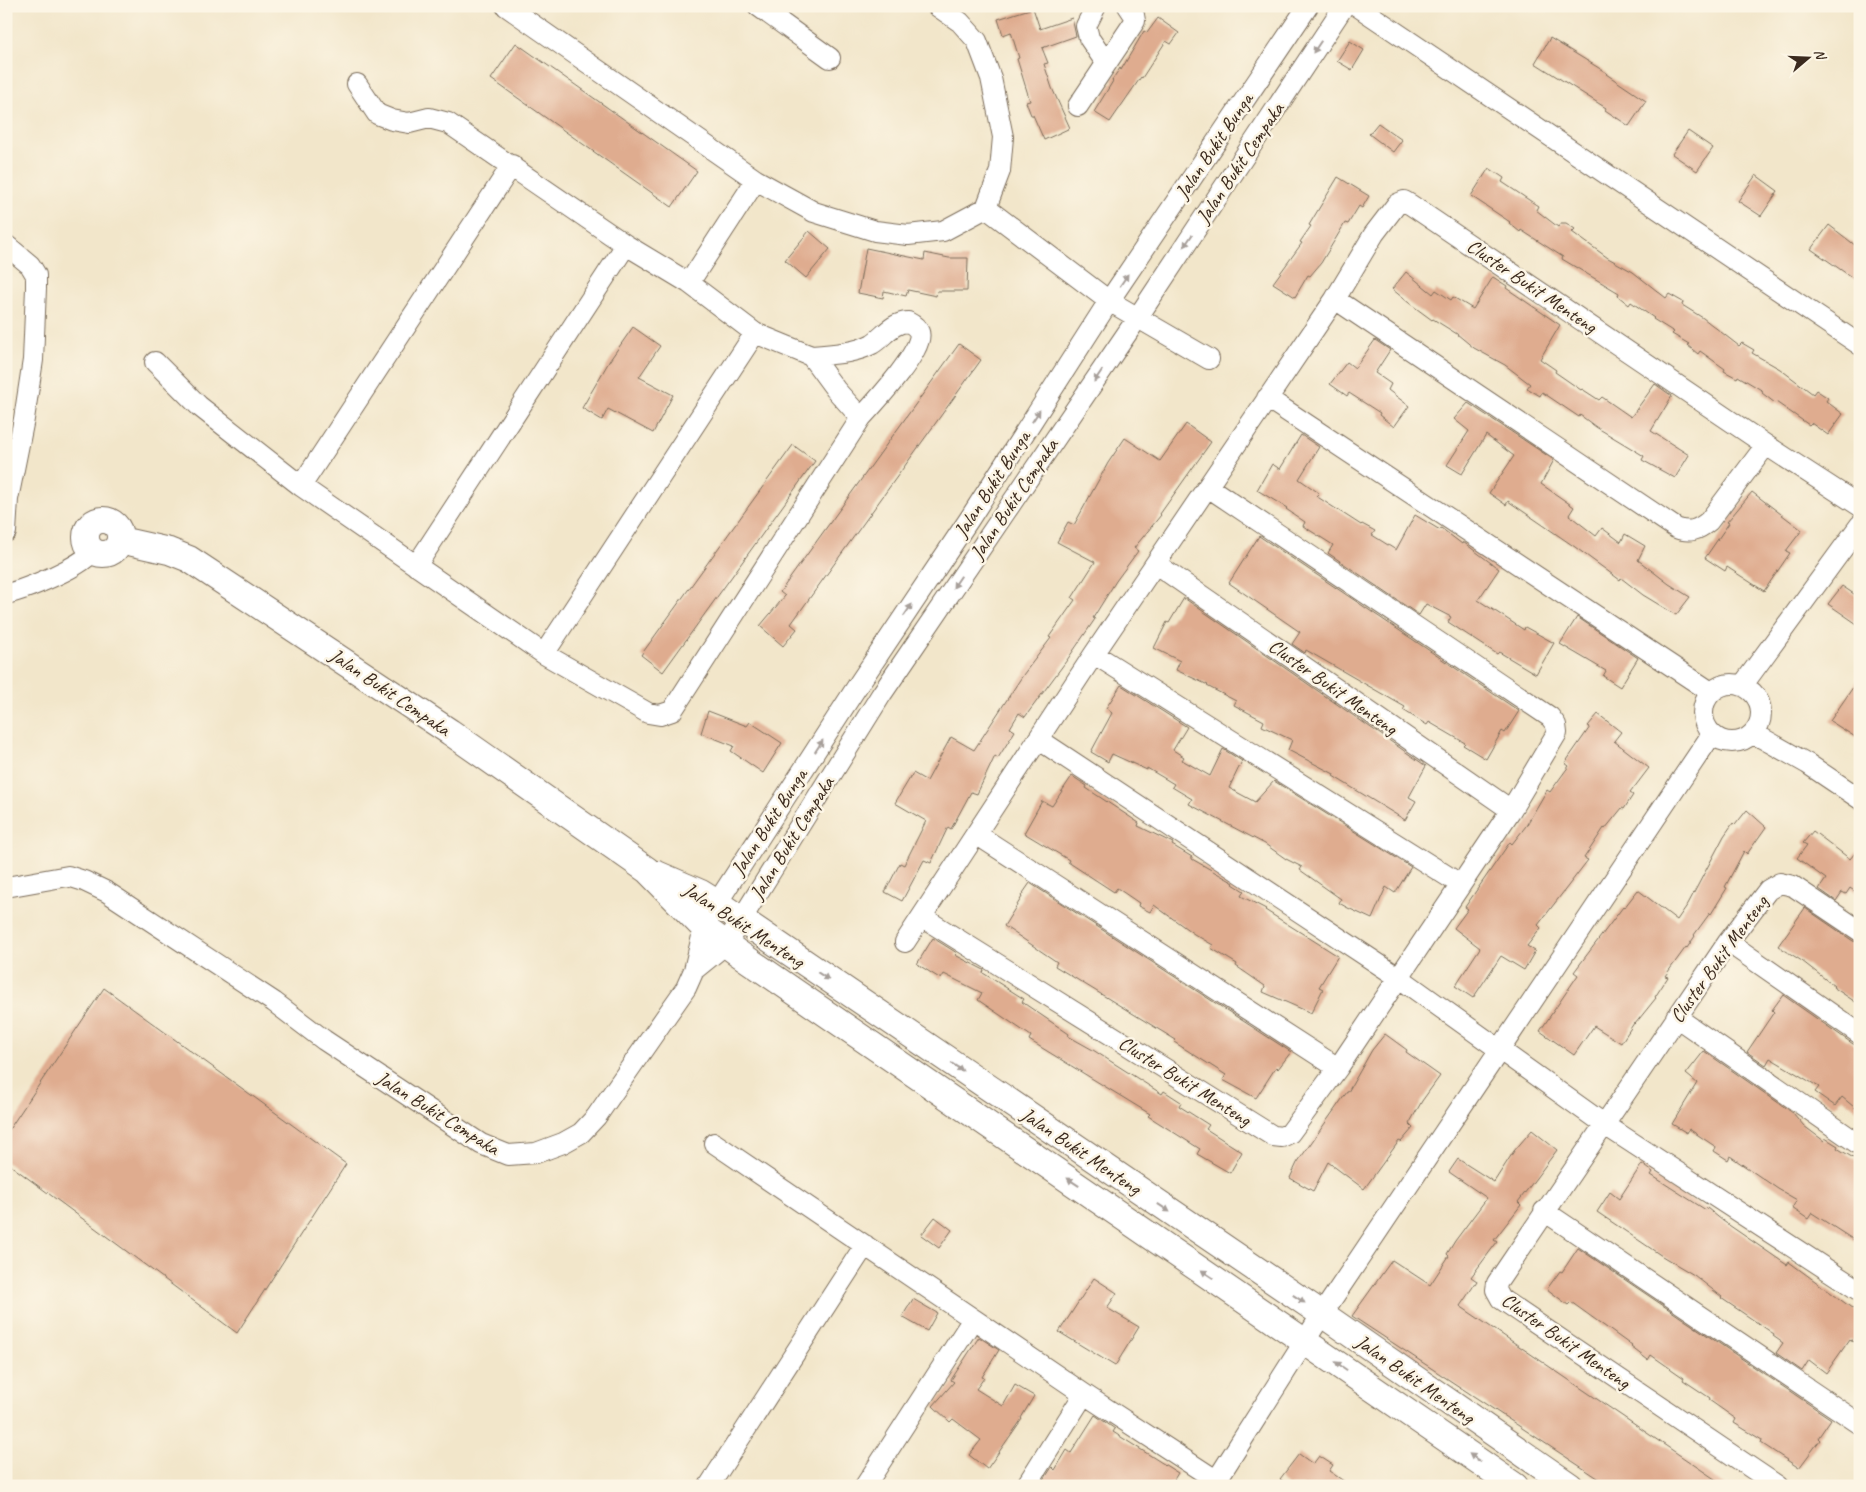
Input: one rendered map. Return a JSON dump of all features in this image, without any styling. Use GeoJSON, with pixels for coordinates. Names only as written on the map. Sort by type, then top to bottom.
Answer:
{"type":"FeatureCollection","features":[{"type":"Feature","properties":{"kind":"street"},"geometry":{"type":"LineString","coordinates":[[506,6],[756,180],[814,212],[875,231],[908,235],[943,231],[986,208],[1000,171],[1003,137],[991,78],[976,41],[960,22],[936,6]]}},
{"type":"Feature","properties":{"kind":"street"},"geometry":{"type":"LineString","coordinates":[[758,6],[830,58]]}},
{"type":"Feature","properties":{"kind":"street"},"geometry":{"type":"LineString","coordinates":[[1096,6],[1086,26],[1089,38],[1106,63]]}},
{"type":"Feature","properties":{"kind":"street"},"geometry":{"type":"LineString","coordinates":[[1078,106],[1135,21],[1134,15],[1128,6]]}},
{"type":"Feature","properties":{"kind":"street","name":"Jalan Bukit Bunga"},"geometry":{"type":"LineString","coordinates":[[694,970],[704,928],[717,903],[860,682],[970,518],[1109,301],[1308,6]]}},
{"type":"Feature","properties":{"kind":"street","name":"Jalan Bukit Cempaka"},"geometry":{"type":"LineString","coordinates":[[6,887],[68,876],[107,892],[274,1002],[324,1040],[481,1144],[508,1155],[536,1153],[563,1143],[581,1133],[596,1117],[686,988],[694,970],[726,944],[881,695],[1137,317],[1344,6]]}},
{"type":"Feature","properties":{"kind":"street"},"geometry":{"type":"LineString","coordinates":[[1357,6],[1860,345]]}},
{"type":"Feature","properties":{"kind":"street"},"geometry":{"type":"LineString","coordinates":[[155,362],[200,406],[301,486],[544,654],[648,713],[660,715],[672,711],[861,418],[890,385],[917,348],[919,331],[908,322],[901,322],[890,328],[873,343],[852,352],[811,356],[755,333],[689,283],[626,245],[512,165],[448,123],[429,118],[409,123],[392,120],[377,114],[358,84]]}},
{"type":"Feature","properties":{"kind":"street"},"geometry":{"type":"LineString","coordinates":[[301,486],[512,165]]}},
{"type":"Feature","properties":{"kind":"street"},"geometry":{"type":"LineString","coordinates":[[689,283],[756,180]]}},
{"type":"Feature","properties":{"kind":"street","name":"Cluster Bukit Menteng"},"geometry":{"type":"LineString","coordinates":[[905,942],[1094,654],[1335,298],[1374,234],[1397,204],[1404,201],[1411,204],[1766,445],[1860,506]]}},
{"type":"Feature","properties":{"kind":"street"},"geometry":{"type":"LineString","coordinates":[[986,208],[1109,301],[1209,359]]}},
{"type":"Feature","properties":{"kind":"street"},"geometry":{"type":"LineString","coordinates":[[6,245],[30,265],[36,275],[33,360],[11,463],[6,532]]}},
{"type":"Feature","properties":{"kind":"street"},"geometry":{"type":"LineString","coordinates":[[416,566],[626,245]]}},
{"type":"Feature","properties":{"kind":"street"},"geometry":{"type":"LineString","coordinates":[[1335,298],[1676,528],[1686,532],[1694,531],[1709,521],[1766,445]]}},
{"type":"Feature","properties":{"kind":"street"},"geometry":{"type":"LineString","coordinates":[[544,654],[755,333]]}},
{"type":"Feature","properties":{"kind":"street"},"geometry":{"type":"LineString","coordinates":[[811,356],[836,390],[861,418]]}},
{"type":"Feature","properties":{"kind":"street"},"geometry":{"type":"LineString","coordinates":[[1267,398],[1711,692]]}},
{"type":"Feature","properties":{"kind":"street","name":"Cluster Bukit Menteng"},"geometry":{"type":"LineString","coordinates":[[922,917],[1273,1136],[1282,1137],[1290,1133],[1338,1068],[1511,810],[1557,733],[1556,725],[1550,717],[1208,487]]}},
{"type":"Feature","properties":{"kind":"street"},"geometry":{"type":"LineString","coordinates":[[970,518],[992,532]]}},
{"type":"Feature","properties":{"kind":"street","name":"Jalan Bukit Cempaka"},"geometry":{"type":"LineString","coordinates":[[93,550],[86,541],[87,530],[94,522],[100,520],[111,521],[118,529],[120,540],[170,551],[189,559],[450,732],[647,870]]}},
{"type":"Feature","properties":{"kind":"street"},"geometry":{"type":"LineString","coordinates":[[1742,686],[1860,525]]}},
{"type":"Feature","properties":{"kind":"street"},"geometry":{"type":"LineString","coordinates":[[6,594],[26,589],[72,566],[90,556],[93,550]]}},
{"type":"Feature","properties":{"kind":"street","name":"Cluster Bukit Menteng"},"geometry":{"type":"LineString","coordinates":[[1156,564],[1511,810]]}},
{"type":"Feature","properties":{"kind":"street"},"geometry":{"type":"LineString","coordinates":[[1094,654],[1460,884]]}},
{"type":"Feature","properties":{"kind":"street"},"geometry":{"type":"LineString","coordinates":[[860,682],[881,695]]}},
{"type":"Feature","properties":{"kind":"street"},"geometry":{"type":"LineString","coordinates":[[1731,684],[1742,686],[1752,692],[1758,701],[1761,712],[1759,723],[1753,733],[1743,740],[1732,742],[1712,734],[1705,724],[1703,713],[1705,702],[1711,692],[1720,686],[1731,684]]}},
{"type":"Feature","properties":{"kind":"street"},"geometry":{"type":"LineString","coordinates":[[1753,733],[1808,764],[1860,799]]}},
{"type":"Feature","properties":{"kind":"street"},"geometry":{"type":"LineString","coordinates":[[714,1143],[1218,1484],[1322,1314],[1712,734]]}},
{"type":"Feature","properties":{"kind":"street"},"geometry":{"type":"LineString","coordinates":[[1038,738],[1398,977],[1605,1125],[1860,1291]]}},
{"type":"Feature","properties":{"kind":"street"},"geometry":{"type":"LineString","coordinates":[[976,834],[1338,1068]]}},
{"type":"Feature","properties":{"kind":"street","name":"Jalan Bukit Menteng"},"geometry":{"type":"LineString","coordinates":[[647,870],[701,893],[717,903],[1322,1314],[1570,1486]]}},
{"type":"Feature","properties":{"kind":"street","name":"Jalan Bukit Menteng"},"geometry":{"type":"LineString","coordinates":[[647,870],[704,928],[726,944],[1515,1486]]}},
{"type":"Feature","properties":{"kind":"street","name":"Cluster Bukit Menteng"},"geometry":{"type":"LineString","coordinates":[[1778,1486],[1501,1299],[1496,1290],[1497,1282],[1544,1211],[1605,1125],[1676,1017],[1728,942],[1768,890],[1780,883],[1793,886],[1860,931]]}},
{"type":"Feature","properties":{"kind":"street"},"geometry":{"type":"LineString","coordinates":[[1728,942],[1860,1034]]}},
{"type":"Feature","properties":{"kind":"street"},"geometry":{"type":"LineString","coordinates":[[1676,1017],[1860,1146]]}},
{"type":"Feature","properties":{"kind":"street"},"geometry":{"type":"LineString","coordinates":[[1544,1211],[1860,1424]]}},
{"type":"Feature","properties":{"kind":"street"},"geometry":{"type":"LineString","coordinates":[[708,1486],[865,1245]]}},
{"type":"Feature","properties":{"kind":"street"},"geometry":{"type":"LineString","coordinates":[[865,1486],[973,1319]]}},
{"type":"Feature","properties":{"kind":"street"},"geometry":{"type":"LineString","coordinates":[[1026,1486],[1084,1394]]}},
{"type":"Feature","properties":{"kind":"building"},"geometry":{"type":"Polygon","coordinates":[[[1033,8],[1040,29],[1072,18],[1076,36],[1042,48],[1048,63],[1044,64],[1052,88],[1070,128],[1044,140],[1026,102],[1030,101],[1011,32],[1003,35],[998,19],[1033,8]]]}},
{"type":"Feature","properties":{"kind":"building"},"geometry":{"type":"Polygon","coordinates":[[[1158,18],[1179,33],[1171,44],[1166,41],[1110,122],[1094,112],[1144,31],[1147,33],[1158,18]]]}},
{"type":"Feature","properties":{"kind":"building"},"geometry":{"type":"Polygon","coordinates":[[[1550,38],[1607,73],[1646,101],[1629,126],[1605,110],[1606,108],[1535,63],[1550,38]]]}},
{"type":"Feature","properties":{"kind":"building"},"geometry":{"type":"Polygon","coordinates":[[[1350,41],[1364,50],[1352,70],[1337,61],[1350,41]]]}},
{"type":"Feature","properties":{"kind":"building"},"geometry":{"type":"Polygon","coordinates":[[[516,43],[697,171],[672,207],[491,79],[516,43]]]}},
{"type":"Feature","properties":{"kind":"building"},"geometry":{"type":"Polygon","coordinates":[[[1378,123],[1402,140],[1393,152],[1369,134],[1378,123]]]}},
{"type":"Feature","properties":{"kind":"building"},"geometry":{"type":"Polygon","coordinates":[[[1688,131],[1713,148],[1697,171],[1672,154],[1688,131]]]}},
{"type":"Feature","properties":{"kind":"building"},"geometry":{"type":"Polygon","coordinates":[[[1489,168],[1504,178],[1502,182],[1538,206],[1536,210],[1558,227],[1561,223],[1566,223],[1575,229],[1572,232],[1608,258],[1633,272],[1666,298],[1669,294],[1683,302],[1682,305],[1703,318],[1739,346],[1742,343],[1754,350],[1752,353],[1780,369],[1813,394],[1816,390],[1828,398],[1826,401],[1843,414],[1828,435],[1775,403],[1762,393],[1763,391],[1738,376],[1737,378],[1724,371],[1725,369],[1700,351],[1698,354],[1687,345],[1689,344],[1672,334],[1674,332],[1631,302],[1629,305],[1618,296],[1619,293],[1562,259],[1563,257],[1521,230],[1520,232],[1510,222],[1471,196],[1489,168]]]}},
{"type":"Feature","properties":{"kind":"building"},"geometry":{"type":"Polygon","coordinates":[[[1756,175],[1778,191],[1761,216],[1738,201],[1756,175]]]}},
{"type":"Feature","properties":{"kind":"building"},"geometry":{"type":"Polygon","coordinates":[[[1338,177],[1369,196],[1362,208],[1359,206],[1348,224],[1345,223],[1321,263],[1310,276],[1308,275],[1295,297],[1273,283],[1302,243],[1300,242],[1311,226],[1309,225],[1338,177]]]}},
{"type":"Feature","properties":{"kind":"building"},"geometry":{"type":"Polygon","coordinates":[[[1829,225],[1860,249],[1860,283],[1811,249],[1829,225]]]}},
{"type":"Feature","properties":{"kind":"building"},"geometry":{"type":"Polygon","coordinates":[[[809,231],[830,249],[806,278],[785,260],[809,231]]]}},
{"type":"Feature","properties":{"kind":"building"},"geometry":{"type":"Polygon","coordinates":[[[866,248],[924,260],[925,253],[949,258],[968,258],[967,291],[937,291],[936,296],[908,290],[906,296],[884,291],[883,298],[858,293],[866,248]]]}},
{"type":"Feature","properties":{"kind":"building"},"geometry":{"type":"Polygon","coordinates":[[[1406,272],[1433,294],[1436,290],[1451,300],[1453,297],[1473,309],[1493,277],[1507,286],[1506,288],[1560,325],[1540,359],[1581,390],[1599,400],[1602,397],[1631,417],[1655,384],[1672,396],[1651,431],[1689,455],[1675,478],[1642,460],[1644,456],[1580,415],[1579,417],[1542,392],[1540,396],[1527,388],[1530,384],[1505,365],[1474,348],[1457,334],[1432,320],[1409,303],[1392,289],[1406,272]]]}},
{"type":"Feature","properties":{"kind":"building"},"geometry":{"type":"Polygon","coordinates":[[[633,327],[660,346],[639,377],[673,395],[653,433],[608,409],[602,420],[582,408],[610,360],[633,327]]]}},
{"type":"Feature","properties":{"kind":"building"},"geometry":{"type":"Polygon","coordinates":[[[1375,340],[1390,350],[1375,373],[1391,384],[1388,390],[1409,406],[1394,427],[1379,415],[1380,413],[1349,393],[1347,396],[1330,384],[1347,362],[1355,368],[1375,340]]]}},
{"type":"Feature","properties":{"kind":"building"},"geometry":{"type":"Polygon","coordinates":[[[959,344],[981,360],[791,624],[797,629],[783,646],[760,626],[785,596],[780,592],[959,344]]]}},
{"type":"Feature","properties":{"kind":"building"},"geometry":{"type":"Polygon","coordinates":[[[1468,403],[1554,460],[1541,484],[1574,507],[1569,515],[1596,536],[1602,528],[1621,542],[1625,534],[1645,546],[1638,560],[1669,584],[1690,597],[1676,615],[1643,595],[1621,578],[1620,580],[1508,501],[1506,505],[1489,493],[1514,456],[1486,435],[1462,474],[1447,465],[1469,431],[1454,419],[1468,403]]]}},
{"type":"Feature","properties":{"kind":"building"},"geometry":{"type":"Polygon","coordinates":[[[1186,424],[1211,442],[1161,515],[1134,548],[1138,551],[1116,581],[1093,618],[1095,619],[1067,660],[1025,717],[1019,713],[1010,728],[1015,731],[998,758],[995,756],[977,794],[971,792],[951,829],[948,827],[931,863],[924,860],[902,901],[885,892],[900,863],[904,865],[926,821],[895,803],[913,773],[927,781],[951,737],[974,750],[1023,675],[1051,638],[1049,637],[1075,600],[1072,598],[1095,562],[1057,542],[1068,522],[1074,525],[1108,463],[1125,438],[1160,461],[1186,424]]]}},
{"type":"Feature","properties":{"kind":"building"},"geometry":{"type":"Polygon","coordinates":[[[1301,435],[1319,447],[1299,479],[1319,493],[1316,496],[1361,525],[1375,531],[1372,535],[1396,550],[1415,515],[1440,530],[1441,528],[1462,544],[1463,542],[1499,569],[1478,600],[1524,630],[1525,627],[1554,643],[1536,674],[1499,652],[1497,654],[1448,622],[1451,617],[1426,604],[1419,615],[1328,553],[1333,545],[1303,526],[1305,522],[1287,508],[1257,490],[1272,464],[1280,469],[1301,435]]]}},
{"type":"Feature","properties":{"kind":"building"},"geometry":{"type":"Polygon","coordinates":[[[793,445],[815,461],[663,672],[641,655],[793,445]]]}},
{"type":"Feature","properties":{"kind":"building"},"geometry":{"type":"Polygon","coordinates":[[[1752,492],[1802,530],[1786,551],[1790,553],[1764,591],[1727,567],[1725,571],[1705,558],[1729,523],[1727,522],[1752,492]]]}},
{"type":"Feature","properties":{"kind":"building"},"geometry":{"type":"Polygon","coordinates":[[[1259,536],[1519,711],[1505,733],[1502,731],[1486,759],[1463,745],[1465,743],[1429,722],[1427,725],[1403,710],[1405,707],[1306,650],[1305,653],[1292,644],[1300,632],[1229,583],[1259,536]]]}},
{"type":"Feature","properties":{"kind":"building"},"geometry":{"type":"Polygon","coordinates":[[[1842,586],[1860,598],[1860,626],[1828,604],[1842,586]]]}},
{"type":"Feature","properties":{"kind":"building"},"geometry":{"type":"Polygon","coordinates":[[[1184,598],[1426,766],[1409,797],[1416,801],[1405,820],[1333,776],[1334,774],[1288,750],[1292,740],[1262,726],[1264,721],[1234,705],[1236,701],[1176,670],[1180,661],[1154,648],[1167,622],[1169,623],[1184,598]]]}},
{"type":"Feature","properties":{"kind":"building"},"geometry":{"type":"Polygon","coordinates":[[[1577,617],[1638,658],[1620,687],[1603,676],[1606,671],[1560,644],[1577,617]]]}},
{"type":"Feature","properties":{"kind":"building"},"geometry":{"type":"Polygon","coordinates":[[[1860,677],[1860,740],[1830,721],[1860,677]]]}},
{"type":"Feature","properties":{"kind":"building"},"geometry":{"type":"Polygon","coordinates":[[[1121,685],[1187,727],[1173,750],[1184,757],[1182,760],[1210,776],[1223,749],[1242,761],[1229,788],[1255,802],[1274,781],[1411,867],[1395,893],[1386,887],[1372,919],[1348,908],[1339,903],[1341,899],[1300,870],[1302,867],[1286,859],[1265,844],[1189,804],[1192,799],[1172,787],[1174,784],[1147,768],[1147,770],[1112,754],[1108,762],[1091,752],[1112,713],[1106,708],[1121,685]]]}},
{"type":"Feature","properties":{"kind":"building"},"geometry":{"type":"Polygon","coordinates":[[[708,711],[747,726],[750,722],[782,743],[763,773],[731,751],[734,746],[701,733],[708,711]]]}},
{"type":"Feature","properties":{"kind":"building"},"geometry":{"type":"Polygon","coordinates":[[[1598,714],[1621,732],[1614,741],[1649,768],[1630,793],[1633,795],[1624,809],[1622,808],[1604,828],[1584,858],[1588,860],[1538,925],[1541,928],[1527,946],[1535,951],[1524,970],[1501,956],[1473,998],[1455,986],[1480,948],[1454,928],[1468,909],[1465,907],[1510,842],[1512,844],[1526,826],[1547,790],[1550,792],[1569,766],[1565,763],[1590,727],[1588,726],[1598,714]]]}},
{"type":"Feature","properties":{"kind":"building"},"geometry":{"type":"Polygon","coordinates":[[[1072,776],[1087,786],[1086,788],[1139,823],[1138,826],[1173,843],[1172,845],[1192,857],[1192,859],[1234,883],[1244,891],[1241,896],[1266,909],[1338,956],[1319,987],[1323,989],[1311,1013],[1263,992],[1265,986],[1236,966],[1237,964],[1211,948],[1213,945],[1194,934],[1154,905],[1150,912],[1138,906],[1139,903],[1117,888],[1114,892],[1068,862],[1069,860],[1024,833],[1042,801],[1052,806],[1072,776]]]}},
{"type":"Feature","properties":{"kind":"building"},"geometry":{"type":"Polygon","coordinates":[[[1747,810],[1766,827],[1747,854],[1744,851],[1725,887],[1727,888],[1711,914],[1665,976],[1668,977],[1656,998],[1634,1023],[1621,1043],[1594,1026],[1574,1055],[1540,1031],[1578,975],[1574,972],[1638,890],[1677,920],[1688,904],[1724,836],[1733,823],[1735,825],[1747,810]]]}},
{"type":"Feature","properties":{"kind":"building"},"geometry":{"type":"Polygon","coordinates":[[[1813,831],[1850,859],[1860,847],[1860,895],[1850,888],[1846,894],[1842,892],[1836,901],[1819,889],[1826,879],[1797,858],[1807,845],[1803,843],[1813,831]]]}},
{"type":"Feature","properties":{"kind":"building"},"geometry":{"type":"Polygon","coordinates":[[[1030,883],[1291,1052],[1278,1069],[1276,1067],[1256,1098],[1223,1080],[1226,1075],[1174,1042],[1176,1040],[1055,966],[1057,962],[1004,926],[1030,883]]]}},
{"type":"Feature","properties":{"kind":"building"},"geometry":{"type":"Polygon","coordinates":[[[1805,908],[1853,941],[1860,943],[1860,1005],[1833,987],[1802,961],[1778,946],[1805,908]]]}},
{"type":"Feature","properties":{"kind":"building"},"geometry":{"type":"Polygon","coordinates":[[[933,938],[957,953],[955,955],[984,970],[983,973],[1024,999],[1022,1002],[1069,1034],[1068,1036],[1162,1094],[1164,1091],[1181,1102],[1179,1106],[1209,1125],[1206,1129],[1242,1152],[1230,1173],[1197,1154],[1200,1149],[1148,1116],[1150,1114],[1029,1040],[1031,1036],[978,1000],[982,993],[944,974],[941,979],[917,964],[933,938]]]}},
{"type":"Feature","properties":{"kind":"building"},"geometry":{"type":"Polygon","coordinates":[[[104,988],[346,1164],[237,1333],[6,1162],[6,1134],[104,988]]]}},
{"type":"Feature","properties":{"kind":"building"},"geometry":{"type":"Polygon","coordinates":[[[1783,995],[1853,1044],[1860,1046],[1860,1112],[1842,1097],[1835,1106],[1815,1092],[1819,1087],[1770,1058],[1766,1065],[1747,1052],[1783,995]]]}},
{"type":"Feature","properties":{"kind":"building"},"geometry":{"type":"Polygon","coordinates":[[[1385,1034],[1407,1050],[1406,1052],[1440,1076],[1422,1101],[1409,1124],[1413,1128],[1401,1142],[1399,1141],[1364,1189],[1328,1162],[1313,1191],[1290,1178],[1297,1163],[1348,1092],[1372,1050],[1385,1034]]]}},
{"type":"Feature","properties":{"kind":"building"},"geometry":{"type":"Polygon","coordinates":[[[1704,1051],[1793,1113],[1804,1126],[1824,1141],[1825,1138],[1860,1162],[1860,1244],[1812,1213],[1808,1219],[1792,1208],[1797,1200],[1730,1156],[1728,1160],[1714,1151],[1716,1147],[1689,1129],[1687,1133],[1672,1124],[1697,1083],[1686,1074],[1704,1051]]]}},
{"type":"Feature","properties":{"kind":"building"},"geometry":{"type":"Polygon","coordinates":[[[1532,1130],[1557,1150],[1518,1202],[1521,1205],[1494,1240],[1497,1242],[1471,1277],[1477,1281],[1460,1306],[1725,1486],[1610,1486],[1352,1316],[1392,1260],[1430,1285],[1449,1256],[1447,1254],[1455,1241],[1487,1198],[1449,1172],[1458,1159],[1494,1182],[1514,1151],[1532,1130]]]}},
{"type":"Feature","properties":{"kind":"building"},"geometry":{"type":"Polygon","coordinates":[[[1642,1164],[1653,1172],[1651,1175],[1706,1210],[1707,1208],[1787,1265],[1789,1262],[1860,1314],[1860,1346],[1850,1339],[1826,1373],[1809,1360],[1802,1371],[1776,1353],[1783,1343],[1773,1336],[1774,1334],[1721,1298],[1694,1275],[1597,1212],[1610,1192],[1619,1199],[1642,1164]]]}},
{"type":"Feature","properties":{"kind":"building"},"geometry":{"type":"Polygon","coordinates":[[[935,1217],[952,1230],[939,1248],[921,1235],[935,1217]]]}},
{"type":"Feature","properties":{"kind":"building"},"geometry":{"type":"Polygon","coordinates":[[[1578,1248],[1831,1419],[1818,1438],[1820,1440],[1799,1468],[1761,1443],[1762,1440],[1734,1423],[1736,1419],[1709,1400],[1710,1398],[1683,1380],[1684,1378],[1651,1355],[1648,1360],[1632,1346],[1571,1302],[1568,1305],[1547,1289],[1560,1271],[1562,1272],[1578,1248]]]}},
{"type":"Feature","properties":{"kind":"building"},"geometry":{"type":"Polygon","coordinates":[[[1094,1278],[1117,1293],[1107,1308],[1139,1327],[1115,1366],[1059,1332],[1094,1278]]]}},
{"type":"Feature","properties":{"kind":"building"},"geometry":{"type":"Polygon","coordinates":[[[913,1299],[937,1313],[927,1331],[902,1317],[913,1299]]]}},
{"type":"Feature","properties":{"kind":"building"},"geometry":{"type":"Polygon","coordinates":[[[979,1337],[999,1350],[976,1389],[1003,1406],[1015,1385],[1034,1396],[1022,1419],[987,1469],[969,1455],[981,1440],[953,1419],[950,1422],[933,1406],[954,1382],[951,1380],[979,1337]]]}},
{"type":"Feature","properties":{"kind":"building"},"geometry":{"type":"Polygon","coordinates":[[[1095,1415],[1115,1429],[1113,1432],[1178,1473],[1170,1486],[1045,1486],[1046,1484],[1043,1481],[1052,1467],[1055,1470],[1067,1450],[1071,1453],[1095,1415]]]}},
{"type":"Feature","properties":{"kind":"building"},"geometry":{"type":"Polygon","coordinates":[[[1299,1454],[1313,1464],[1319,1456],[1333,1465],[1329,1471],[1351,1486],[1289,1486],[1280,1479],[1299,1454]]]}}]}
